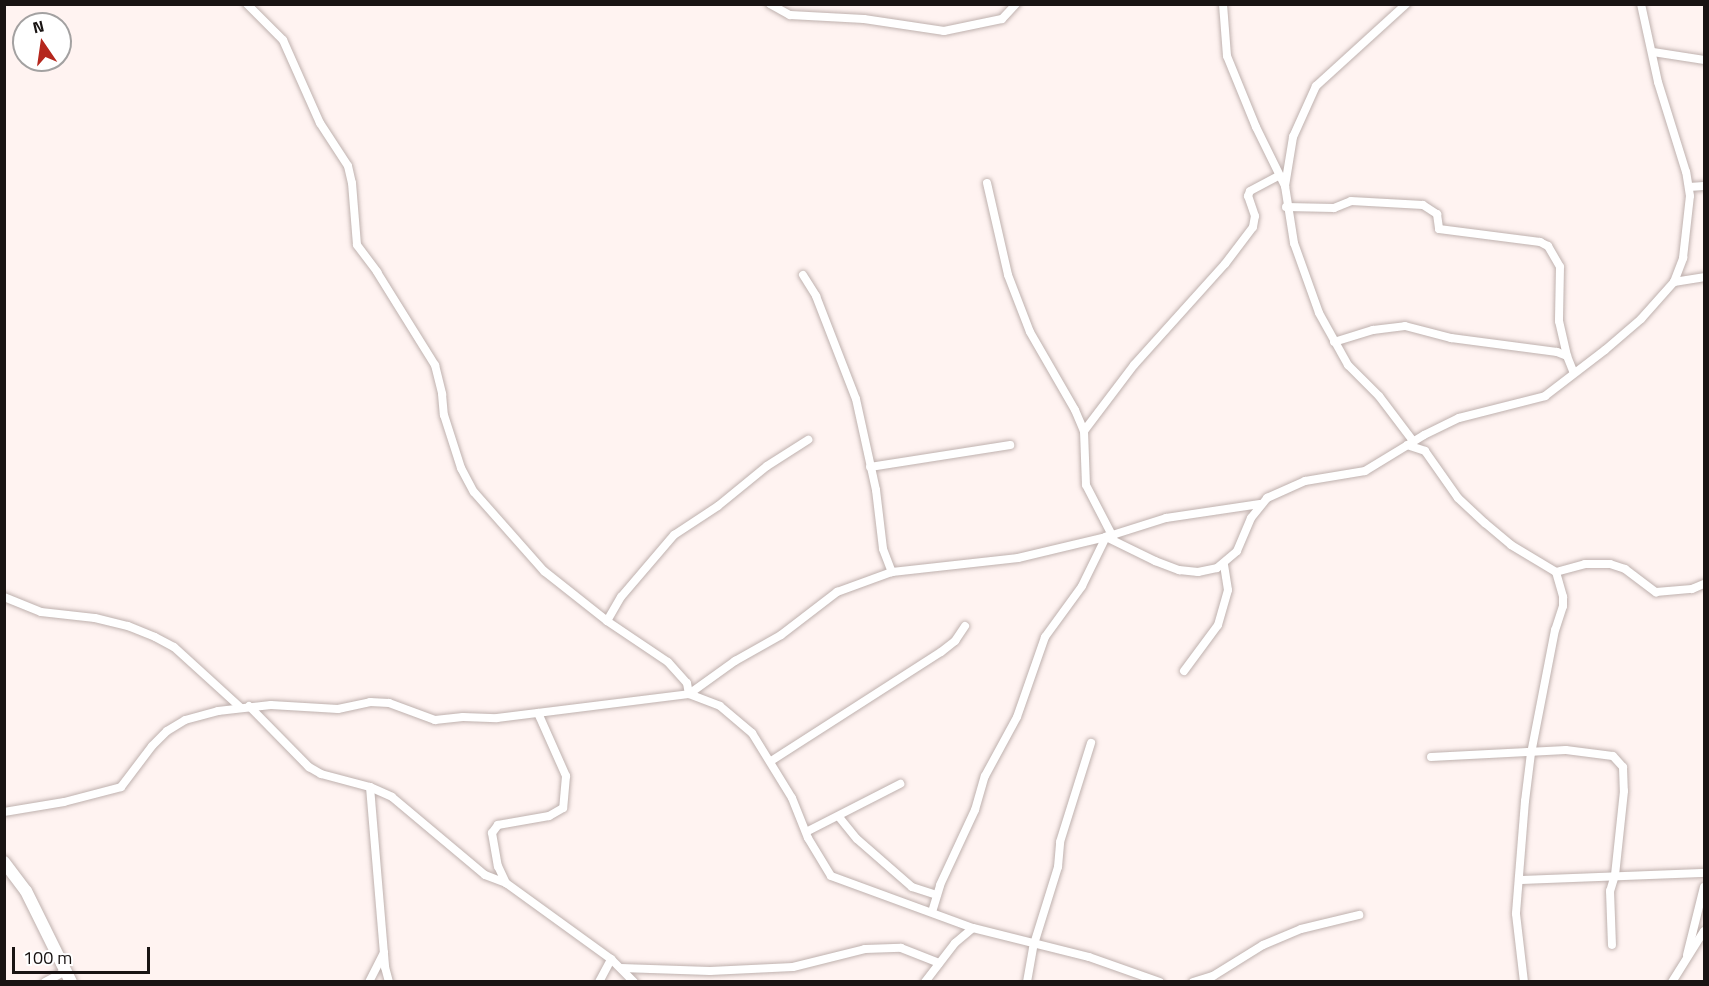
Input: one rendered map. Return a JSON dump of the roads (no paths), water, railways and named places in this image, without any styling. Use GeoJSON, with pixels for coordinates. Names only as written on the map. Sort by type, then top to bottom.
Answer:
{"type":"FeatureCollection","features":[{"type":"Feature","properties":{"kind":"street"},"geometry":{"type":"LineString","coordinates":[[248,4],[283,40],[320,123],[348,166],[352,183],[357,245],[377,272],[435,365],[444,415],[461,468],[474,492],[544,571],[607,621],[668,662],[687,683],[689,694]]}},
{"type":"Feature","properties":{"kind":"street"},"geometry":{"type":"LineString","coordinates":[[770,4],[790,15],[864,19],[944,31],[1002,19],[1016,4]]}},
{"type":"Feature","properties":{"kind":"street"},"geometry":{"type":"LineString","coordinates":[[1223,4],[1227,56],[1278,176],[1285,186]]}},
{"type":"Feature","properties":{"kind":"street"},"geometry":{"type":"LineString","coordinates":[[1406,4],[1316,86],[1293,137],[1285,186],[1286,207],[1302,273],[1334,342],[1347,365],[1378,396],[1413,441],[1425,451],[1458,498],[1511,545],[1556,572],[1585,564],[1610,564],[1626,569],[1649,589],[1656,592],[1686,590],[1704,584]]}},
{"type":"Feature","properties":{"kind":"street"},"geometry":{"type":"LineString","coordinates":[[987,183],[1008,275],[1030,332],[1084,430],[1086,485],[1110,537],[1155,561],[1179,570],[1209,572],[1224,564],[1237,551],[1260,504],[1268,498],[1305,482],[1365,471],[1413,441],[1460,418],[1545,396],[1641,319],[1674,282],[1683,258],[1689,187],[1658,82],[1641,4]]}},
{"type":"Feature","properties":{"kind":"street"},"geometry":{"type":"LineString","coordinates":[[1653,52],[1704,60]]}},
{"type":"Feature","properties":{"kind":"street"},"geometry":{"type":"LineString","coordinates":[[1084,430],[1121,381],[1225,264],[1253,227],[1255,216],[1248,196],[1250,191],[1278,176]]}},
{"type":"Feature","properties":{"kind":"street"},"geometry":{"type":"LineString","coordinates":[[1689,187],[1704,186]]}},
{"type":"Feature","properties":{"kind":"street"},"geometry":{"type":"LineString","coordinates":[[1286,207],[1334,208],[1351,201],[1423,205],[1437,213],[1439,229],[1540,242],[1548,246],[1560,267],[1559,321],[1567,356],[1574,373]]}},
{"type":"Feature","properties":{"kind":"street"},"geometry":{"type":"LineString","coordinates":[[803,275],[816,296],[856,399],[876,490],[883,549],[892,572]]}},
{"type":"Feature","properties":{"kind":"street"},"geometry":{"type":"LineString","coordinates":[[1674,282],[1704,277]]}},
{"type":"Feature","properties":{"kind":"street"},"geometry":{"type":"LineString","coordinates":[[1334,342],[1373,330],[1405,326],[1451,338],[1546,350],[1567,356]]}},
{"type":"Feature","properties":{"kind":"street"},"geometry":{"type":"LineString","coordinates":[[607,621],[621,597],[674,534],[718,506],[767,466],[808,440]]}},
{"type":"Feature","properties":{"kind":"street"},"geometry":{"type":"LineString","coordinates":[[1413,441],[1425,451]]}},
{"type":"Feature","properties":{"kind":"street"},"geometry":{"type":"LineString","coordinates":[[870,466],[1010,445]]}},
{"type":"Feature","properties":{"kind":"street"},"geometry":{"type":"LineString","coordinates":[[689,694],[735,661],[781,635],[837,592],[892,572],[1018,558],[1110,537],[1166,518],[1260,504]]}},
{"type":"Feature","properties":{"kind":"street"},"geometry":{"type":"LineString","coordinates":[[932,912],[937,895],[975,810],[985,776],[1017,717],[1045,637],[1082,586],[1110,537]]}},
{"type":"Feature","properties":{"kind":"street"},"geometry":{"type":"LineString","coordinates":[[1184,671],[1218,625],[1228,590],[1224,564]]}},
{"type":"Feature","properties":{"kind":"street"},"geometry":{"type":"LineString","coordinates":[[1524,981],[1516,914],[1531,753],[1555,630],[1563,606],[1556,572]]}},
{"type":"Feature","properties":{"kind":"street"},"geometry":{"type":"LineString","coordinates":[[4,597],[41,612],[95,618],[128,626],[174,648],[244,706],[309,766],[321,774],[370,787],[392,797],[485,875],[506,883],[611,959],[634,981]]}},
{"type":"Feature","properties":{"kind":"street"},"geometry":{"type":"LineString","coordinates":[[771,761],[941,652],[955,641],[965,626]]}},
{"type":"Feature","properties":{"kind":"street"},"geometry":{"type":"LineString","coordinates":[[4,812],[64,802],[121,787],[152,746],[167,731],[185,720],[244,706],[338,709],[370,702],[389,703],[435,720],[463,717],[497,718],[689,694],[720,706],[736,717],[752,734],[771,761],[792,798],[806,832],[831,876],[973,928],[1089,957],[1160,981]]}},
{"type":"Feature","properties":{"kind":"street"},"geometry":{"type":"LineString","coordinates":[[506,883],[498,866],[493,840],[494,829],[504,823],[558,813],[563,808],[567,794],[566,776],[538,713]]}},
{"type":"Feature","properties":{"kind":"street"},"geometry":{"type":"LineString","coordinates":[[1027,981],[1034,944],[1058,867],[1060,842],[1091,742]]}},
{"type":"Feature","properties":{"kind":"street"},"geometry":{"type":"LineString","coordinates":[[1431,757],[1591,752],[1613,756],[1623,767],[1624,791],[1615,875],[1610,891],[1612,945]]}},
{"type":"Feature","properties":{"kind":"street"},"geometry":{"type":"LineString","coordinates":[[806,832],[900,784]]}},
{"type":"Feature","properties":{"kind":"street"},"geometry":{"type":"LineString","coordinates":[[370,787],[384,953],[389,981]]}},
{"type":"Feature","properties":{"kind":"street"},"geometry":{"type":"LineString","coordinates":[[839,817],[857,839],[912,887],[937,895]]}},
{"type":"Feature","properties":{"kind":"street"},"geometry":{"type":"LineString","coordinates":[[4,862],[26,891],[69,976],[45,981]]}},
{"type":"Feature","properties":{"kind":"street"},"geometry":{"type":"LineString","coordinates":[[1520,880],[1704,873]]}},
{"type":"Feature","properties":{"kind":"street"},"geometry":{"type":"LineString","coordinates":[[1687,956],[1704,887]]}},
{"type":"Feature","properties":{"kind":"street"},"geometry":{"type":"LineString","coordinates":[[1193,981],[1213,976],[1263,945],[1301,929],[1359,915]]}},
{"type":"Feature","properties":{"kind":"street"},"geometry":{"type":"LineString","coordinates":[[925,981],[955,943],[973,928]]}},
{"type":"Feature","properties":{"kind":"street"},"geometry":{"type":"LineString","coordinates":[[1672,981],[1704,931]]}},
{"type":"Feature","properties":{"kind":"street"},"geometry":{"type":"LineString","coordinates":[[621,968],[746,970],[793,967],[865,949],[901,948],[939,963]]}},
{"type":"Feature","properties":{"kind":"street"},"geometry":{"type":"LineString","coordinates":[[369,981],[384,953]]}},
{"type":"Feature","properties":{"kind":"street"},"geometry":{"type":"LineString","coordinates":[[599,981],[611,959]]}},
{"type":"Feature","properties":{"kind":"street"},"geometry":{"type":"LineString","coordinates":[[1126,981],[1129,971]]}}]}
